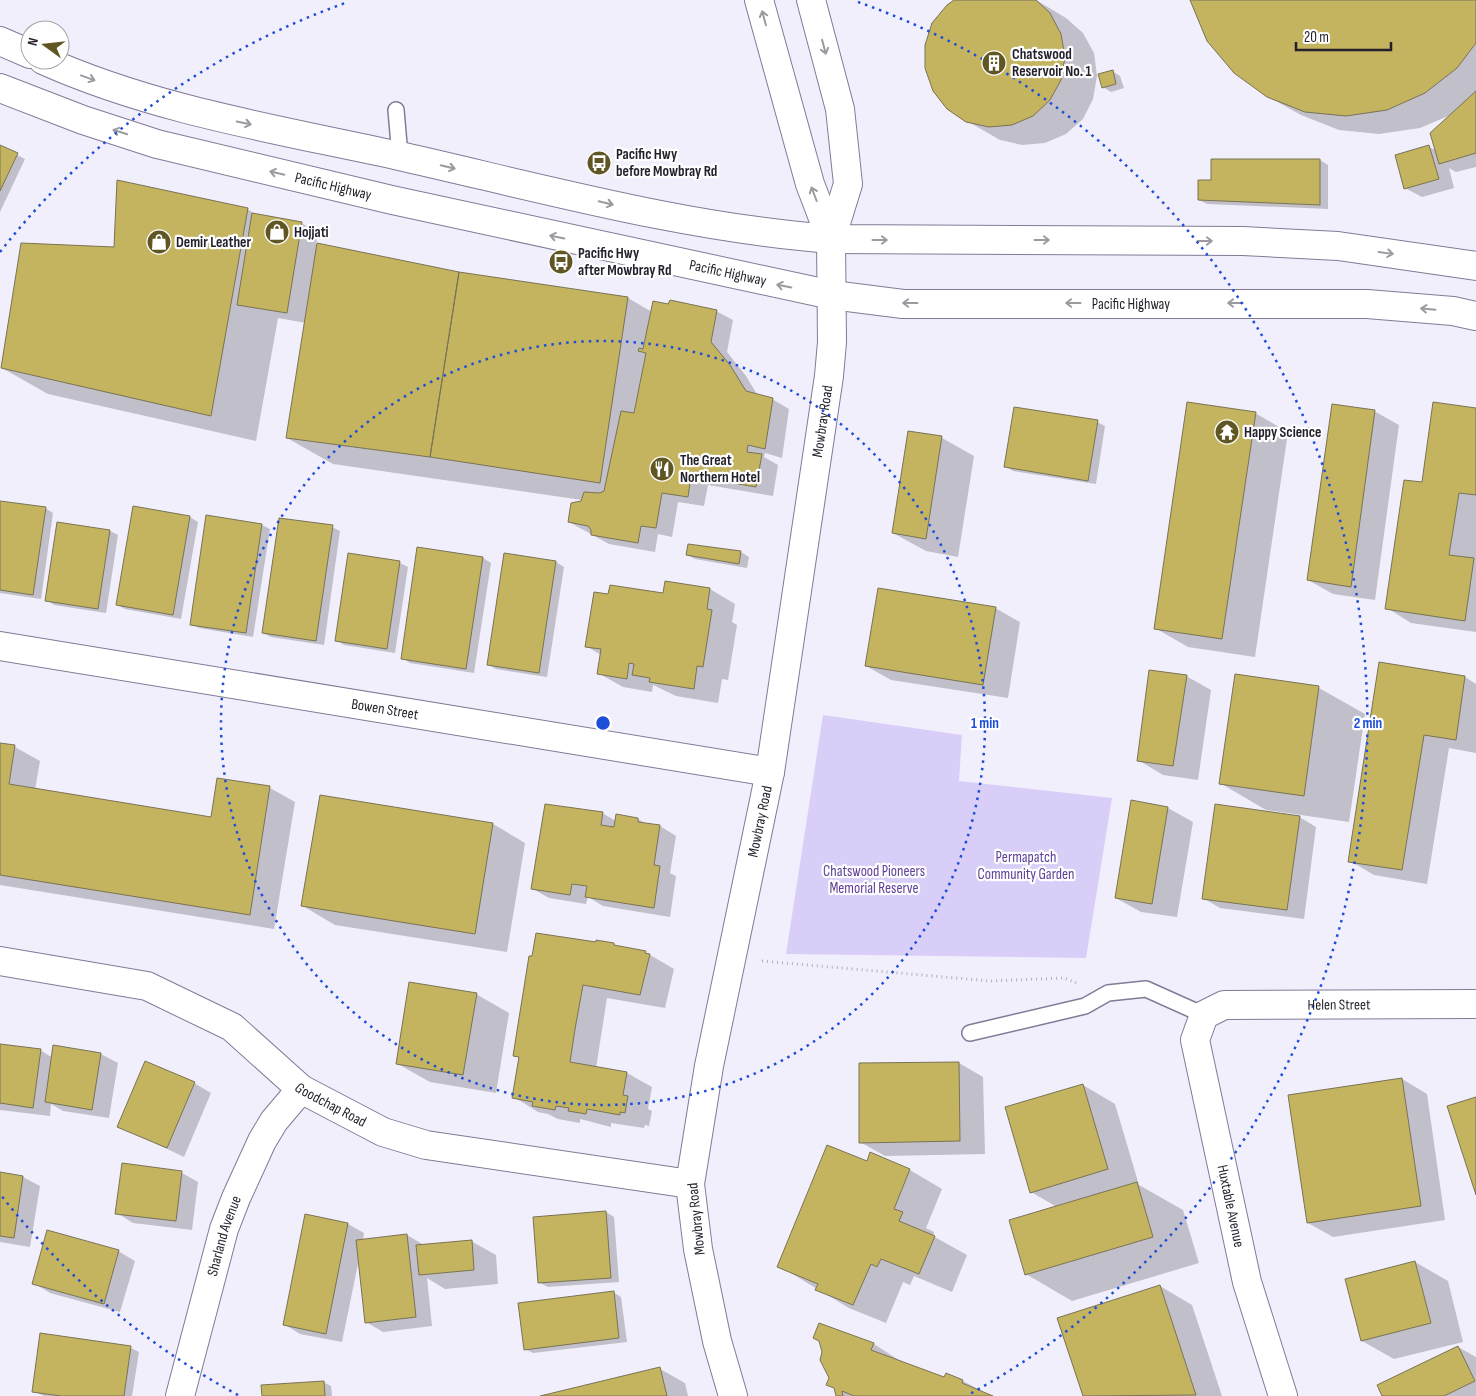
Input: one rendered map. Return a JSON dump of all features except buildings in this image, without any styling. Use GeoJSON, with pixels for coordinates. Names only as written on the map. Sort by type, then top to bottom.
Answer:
{"type":"FeatureCollection","features":[{"type":"Feature","properties":{"kind":"main road","name":"Mowbray Road"},"geometry":{"type":"LineString","coordinates":[[759,0],[810,184],[831,240]]}},
{"type":"Feature","properties":{"kind":"main road","name":"Mowbray Road"},"geometry":{"type":"LineString","coordinates":[[733,1396],[717,1341],[698,1249],[690,1184],[708,1066],[770,772],[827,395],[832,342],[831,240],[848,184],[840,109],[812,0]]}},
{"type":"Feature","properties":{"kind":"main road"},"geometry":{"type":"LineString","coordinates":[[0,41],[20,50]]}},
{"type":"Feature","properties":{"kind":"main road"},"geometry":{"type":"LineString","coordinates":[[69,70],[138,96],[227,119],[400,156],[660,216],[772,235],[831,240],[1252,242],[1338,246],[1476,266]]}},
{"type":"Feature","properties":{"kind":"main road","name":"Pacific Highway"},"geometry":{"type":"LineString","coordinates":[[0,88],[83,120],[157,144],[392,200],[832,296],[903,304],[1367,304],[1453,311],[1476,316]]}},
{"type":"Feature","properties":{"kind":"main road","name":"Bowen Street"},"geometry":{"type":"LineString","coordinates":[[0,646],[770,772]]}},
{"type":"Feature","properties":{"kind":"main road","name":"Goodchap Road"},"geometry":{"type":"LineString","coordinates":[[0,961],[147,986],[232,1027],[301,1090],[384,1132],[426,1145],[690,1184]]}},
{"type":"Feature","properties":{"kind":"main road","name":"Helen Street"},"geometry":{"type":"LineString","coordinates":[[1204,1015],[1224,1005],[1476,1004]]}},
{"type":"Feature","properties":{"kind":"main road","name":"Huxtable Avenue"},"geometry":{"type":"LineString","coordinates":[[1204,1015],[1194,1040],[1247,1282],[1283,1396]]}},
{"type":"Feature","properties":{"kind":"main road","name":"Sharland Avenue"},"geometry":{"type":"LineString","coordinates":[[180,1396],[224,1229],[236,1198],[262,1141],[274,1121],[301,1090]]}},
{"type":"Feature","properties":{"kind":"lane"},"geometry":{"type":"LineString","coordinates":[[396,110],[400,156]]}},
{"type":"Feature","properties":{"kind":"lane"},"geometry":{"type":"LineString","coordinates":[[970,1033],[1085,1006],[1108,994],[1146,989],[1204,1015]]}},
{"type":"Feature","properties":{"kind":"path"},"geometry":{"type":"LineString","coordinates":[[730,958],[990,981],[1064,978],[1108,994]]}},
{"type":"Feature","properties":{"kind":"green space"},"geometry":{"type":"Polygon","coordinates":[[[823,715],[962,735],[959,781],[1112,798],[1086,958],[786,954],[823,715]]]}},
{"type":"Feature","properties":{"kind":"place","name":"Chatswood Reservoir No. 1"},"geometry":{"type":"Point","coordinates":[994,63]}},
{"type":"Feature","properties":{"kind":"place","name":"Pacific Hwy before Mowbray Rd"},"geometry":{"type":"Point","coordinates":[599,163]}},
{"type":"Feature","properties":{"kind":"place","name":"Hojjati"},"geometry":{"type":"Point","coordinates":[277,232]}},
{"type":"Feature","properties":{"kind":"place","name":"Demir Leather"},"geometry":{"type":"Point","coordinates":[159,242]}},
{"type":"Feature","properties":{"kind":"place","name":"Pacific Hwy after Mowbray Rd"},"geometry":{"type":"Point","coordinates":[561,262]}},
{"type":"Feature","properties":{"kind":"place","name":"Happy Science"},"geometry":{"type":"Point","coordinates":[1227,432]}},
{"type":"Feature","properties":{"kind":"place","name":"The Great Northern Hotel"},"geometry":{"type":"Point","coordinates":[662,469]}},
{"type":"Feature","properties":{"kind":"park label","name":"Permapatch Community Garden"},"geometry":{"type":"Point","coordinates":[1026,866]}},
{"type":"Feature","properties":{"kind":"park label","name":"Chatswood Pioneers Memorial Reserve"},"geometry":{"type":"Point","coordinates":[874,880]}}]}
